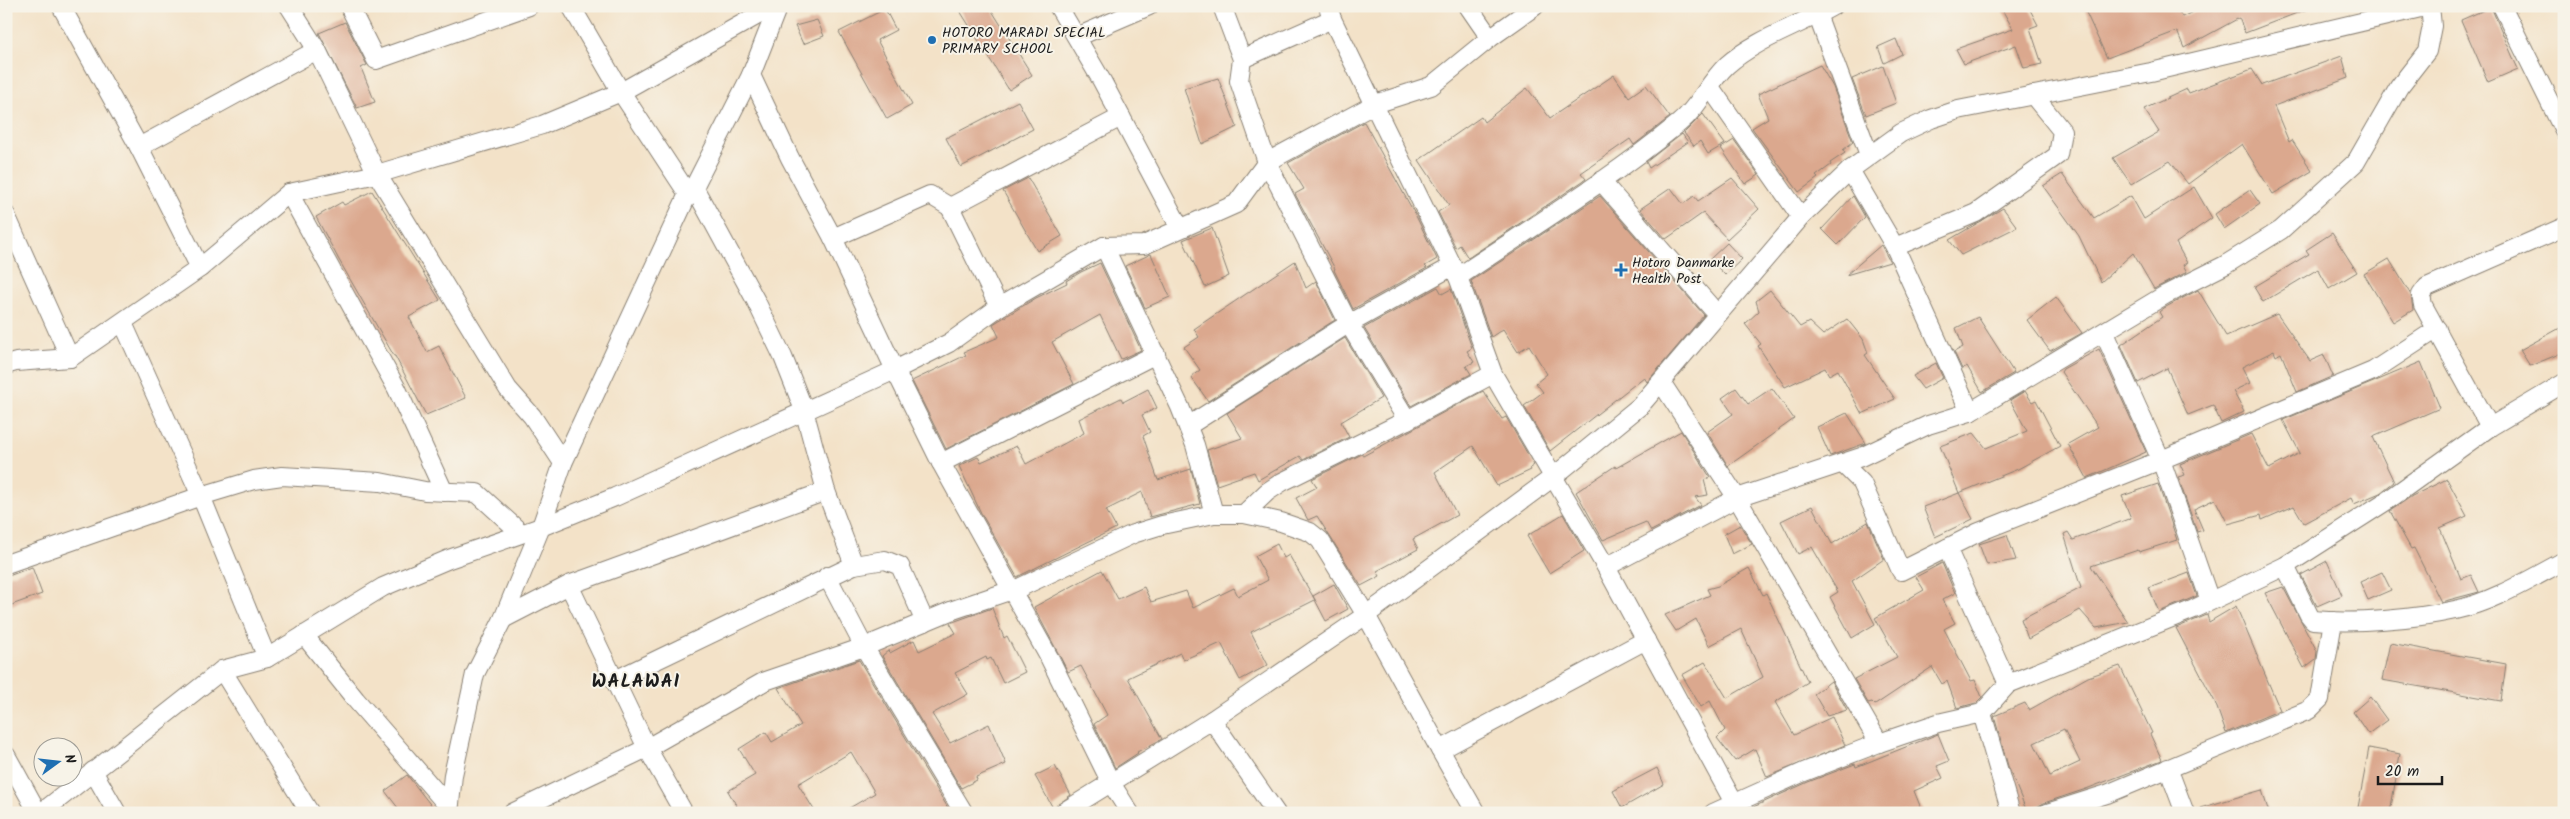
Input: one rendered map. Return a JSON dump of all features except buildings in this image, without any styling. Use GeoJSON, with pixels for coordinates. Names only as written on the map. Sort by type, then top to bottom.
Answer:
{"type":"FeatureCollection","features":[{"type":"Feature","properties":{"kind":"street"},"geometry":{"type":"LineString","coordinates":[[61,6],[139,147],[200,268]]}},
{"type":"Feature","properties":{"kind":"street"},"geometry":{"type":"LineString","coordinates":[[289,6],[317,50],[377,174],[508,388],[532,416],[563,463]]}},
{"type":"Feature","properties":{"kind":"street"},"geometry":{"type":"LineString","coordinates":[[349,6],[376,60],[529,6]]}},
{"type":"Feature","properties":{"kind":"street"},"geometry":{"type":"LineString","coordinates":[[571,6],[621,92],[691,191],[756,301],[783,357],[804,410],[826,491],[854,565]]}},
{"type":"Feature","properties":{"kind":"street"},"geometry":{"type":"LineString","coordinates":[[1058,6],[1121,116],[1180,228]]}},
{"type":"Feature","properties":{"kind":"street"},"geometry":{"type":"LineString","coordinates":[[1077,37],[1120,12],[1150,6]]}},
{"type":"Feature","properties":{"kind":"street"},"geometry":{"type":"LineString","coordinates":[[1222,6],[1242,59],[1239,81],[1267,162],[1349,324],[1407,420]]}},
{"type":"Feature","properties":{"kind":"street"},"geometry":{"type":"LineString","coordinates":[[1468,6],[1490,38]]}},
{"type":"Feature","properties":{"kind":"street"},"geometry":{"type":"LineString","coordinates":[[6,756],[39,813],[222,670],[267,658],[383,586],[521,532],[541,528],[677,470],[894,370],[949,343],[998,307],[1104,246],[1144,245],[1236,204],[1267,162],[1375,104],[1431,86],[1490,38],[1535,6]]}},
{"type":"Feature","properties":{"kind":"street"},"geometry":{"type":"LineString","coordinates":[[1062,813],[1212,720],[1366,615],[1552,478],[1640,406],[1801,217],[1850,170],[1901,133],[1931,119],[1958,110],[2150,72],[2429,6],[2432,26],[2427,51],[2399,87],[2356,162],[2281,230],[2225,265],[2165,295],[1970,412],[1928,425],[1861,457],[1738,498],[1606,567]]}},
{"type":"Feature","properties":{"kind":"street"},"geometry":{"type":"LineString","coordinates":[[2502,6],[2564,131]]}},
{"type":"Feature","properties":{"kind":"street"},"geometry":{"type":"LineString","coordinates":[[6,366],[16,362],[70,358],[200,268],[289,192],[377,174],[542,125],[621,92],[770,7]]}},
{"type":"Feature","properties":{"kind":"street"},"geometry":{"type":"LineString","coordinates":[[449,810],[453,774],[475,674],[503,618],[541,528],[563,463],[691,191],[751,75],[770,7]]}},
{"type":"Feature","properties":{"kind":"street"},"geometry":{"type":"LineString","coordinates":[[1188,426],[1349,324],[1456,272],[1601,181],[1680,123],[1697,106],[1727,66],[1754,48],[1822,9],[1869,155]]}},
{"type":"Feature","properties":{"kind":"street"},"geometry":{"type":"LineString","coordinates":[[1242,59],[1330,13],[1456,272],[1493,374],[1552,478],[1606,567],[1737,808]]}},
{"type":"Feature","properties":{"kind":"street"},"geometry":{"type":"LineString","coordinates":[[139,147],[317,50]]}},
{"type":"Feature","properties":{"kind":"street"},"geometry":{"type":"LineString","coordinates":[[751,75],[790,158],[833,238],[894,370],[941,463],[1050,659],[1111,783],[1130,813]]}},
{"type":"Feature","properties":{"kind":"street"},"geometry":{"type":"LineString","coordinates":[[1710,87],[1801,217]]}},
{"type":"Feature","properties":{"kind":"street"},"geometry":{"type":"LineString","coordinates":[[1895,247],[1976,213],[2058,155],[2062,131],[2033,95]]}},
{"type":"Feature","properties":{"kind":"street"},"geometry":{"type":"LineString","coordinates":[[950,207],[1121,116]]}},
{"type":"Feature","properties":{"kind":"street"},"geometry":{"type":"LineString","coordinates":[[1850,170],[1895,247],[1970,412]]}},
{"type":"Feature","properties":{"kind":"street"},"geometry":{"type":"LineString","coordinates":[[1601,181],[1717,314]]}},
{"type":"Feature","properties":{"kind":"street"},"geometry":{"type":"LineString","coordinates":[[289,192],[397,389],[444,492]]}},
{"type":"Feature","properties":{"kind":"street"},"geometry":{"type":"LineString","coordinates":[[833,238],[930,195],[950,207],[998,307]]}},
{"type":"Feature","properties":{"kind":"street"},"geometry":{"type":"LineString","coordinates":[[6,215],[70,358]]}},
{"type":"Feature","properties":{"kind":"street"},"geometry":{"type":"LineString","coordinates":[[2490,427],[2436,329],[2423,304],[2421,295],[2427,287],[2564,227]]}},
{"type":"Feature","properties":{"kind":"street"},"geometry":{"type":"LineString","coordinates":[[1104,246],[1188,426],[1214,514]]}},
{"type":"Feature","properties":{"kind":"street"},"geometry":{"type":"LineString","coordinates":[[123,323],[201,496],[267,658]]}},
{"type":"Feature","properties":{"kind":"street"},"geometry":{"type":"LineString","coordinates":[[1842,463],[1862,483],[1901,572],[1979,532],[2161,460],[2373,371],[2436,329]]}},
{"type":"Feature","properties":{"kind":"street"},"geometry":{"type":"LineString","coordinates":[[2104,332],[2161,460],[2210,601]]}},
{"type":"Feature","properties":{"kind":"street"},"geometry":{"type":"LineString","coordinates":[[941,463],[1156,354]]}},
{"type":"Feature","properties":{"kind":"street"},"geometry":{"type":"LineString","coordinates":[[1244,514],[1267,492],[1282,482],[1407,420],[1493,374]]}},
{"type":"Feature","properties":{"kind":"street"},"geometry":{"type":"LineString","coordinates":[[1661,382],[1738,498],[1879,743]]}},
{"type":"Feature","properties":{"kind":"street"},"geometry":{"type":"LineString","coordinates":[[1713,813],[1737,808],[1879,743],[1938,723],[1982,713],[2008,684],[2210,601],[2285,566],[2388,500],[2490,427],[2564,384]]}},
{"type":"Feature","properties":{"kind":"street"},"geometry":{"type":"LineString","coordinates":[[6,564],[201,496],[254,480],[282,476],[380,482],[444,492],[477,493],[521,532]]}},
{"type":"Feature","properties":{"kind":"street"},"geometry":{"type":"LineString","coordinates":[[503,618],[569,585],[826,491]]}},
{"type":"Feature","properties":{"kind":"street"},"geometry":{"type":"LineString","coordinates":[[512,813],[647,748],[765,681],[864,647],[1052,574],[1133,534],[1162,525],[1214,514],[1244,514],[1281,522],[1316,535],[1366,615],[1476,813]]}},
{"type":"Feature","properties":{"kind":"street"},"geometry":{"type":"LineString","coordinates":[[1947,548],[2008,684]]}},
{"type":"Feature","properties":{"kind":"street"},"geometry":{"type":"LineString","coordinates":[[615,680],[827,576],[854,565],[885,560],[900,566],[925,622]]}},
{"type":"Feature","properties":{"kind":"street"},"geometry":{"type":"LineString","coordinates":[[2285,566],[2309,615],[2314,620],[2333,621],[2400,618],[2456,610],[2492,598],[2564,561]]}},
{"type":"Feature","properties":{"kind":"street"},"geometry":{"type":"LineString","coordinates":[[827,576],[864,647],[964,813]]}},
{"type":"Feature","properties":{"kind":"street"},"geometry":{"type":"LineString","coordinates":[[569,585],[647,748],[684,813]]}},
{"type":"Feature","properties":{"kind":"street"},"geometry":{"type":"LineString","coordinates":[[2047,813],[2107,794],[2309,710],[2320,699],[2333,621]]}},
{"type":"Feature","properties":{"kind":"street"},"geometry":{"type":"LineString","coordinates":[[304,634],[356,700],[449,810]]}},
{"type":"Feature","properties":{"kind":"street"},"geometry":{"type":"LineString","coordinates":[[1440,750],[1646,640]]}},
{"type":"Feature","properties":{"kind":"street"},"geometry":{"type":"LineString","coordinates":[[222,670],[310,813]]}},
{"type":"Feature","properties":{"kind":"street"},"geometry":{"type":"LineString","coordinates":[[1982,713],[2011,813]]}},
{"type":"Feature","properties":{"kind":"street"},"geometry":{"type":"LineString","coordinates":[[1212,720],[1276,813]]}},
{"type":"Feature","properties":{"kind":"street"},"geometry":{"type":"LineString","coordinates":[[2168,768],[2185,813]]}},
{"type":"Feature","properties":{"kind":"street"},"geometry":{"type":"LineString","coordinates":[[92,771],[117,813]]}},
{"type":"Feature","properties":{"kind":"place","name":"HOTORO MARADI SPECIAL PRIMARY SCHOOL"},"geometry":{"type":"Point","coordinates":[932,40]}},
{"type":"Feature","properties":{"kind":"place","name":"Hotoro Danmarke Health Post"},"geometry":{"type":"Point","coordinates":[1621,270]}},
{"type":"Feature","properties":{"kind":"district","name":"WALAWAI"},"geometry":{"type":"Point","coordinates":[636,680]}}]}
